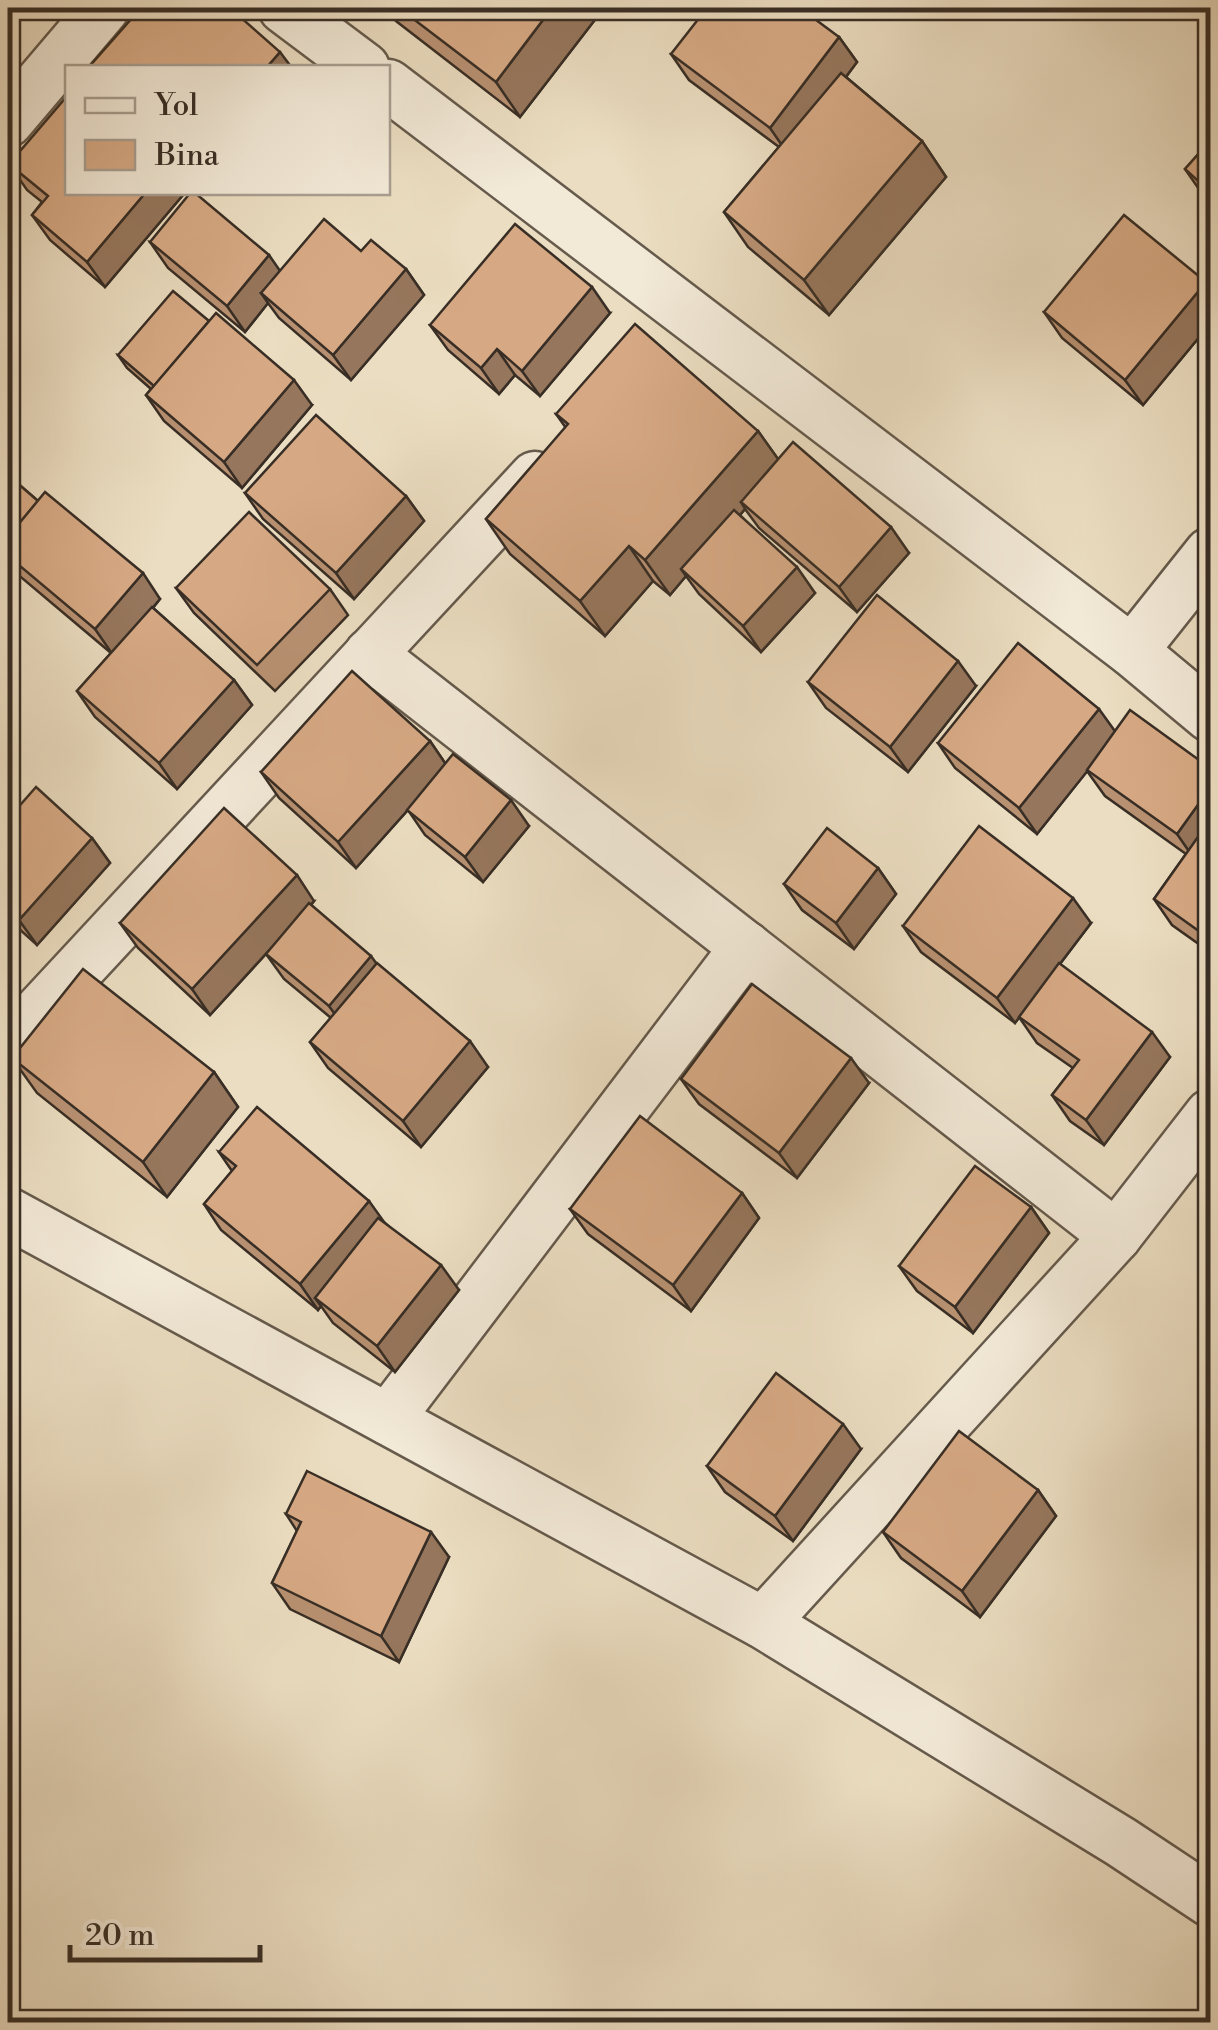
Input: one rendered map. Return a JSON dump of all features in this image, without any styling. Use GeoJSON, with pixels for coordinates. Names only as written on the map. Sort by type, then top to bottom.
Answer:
{"type":"FeatureCollection","features":[{"type":"Feature","properties":{"kind":"street"},"geometry":{"type":"LineString","coordinates":[[8,121],[104,8]]}},
{"type":"Feature","properties":{"kind":"street"},"geometry":{"type":"LineString","coordinates":[[284,8],[360,65]]}},
{"type":"Feature","properties":{"kind":"street"},"geometry":{"type":"LineString","coordinates":[[390,87],[675,326],[1132,651],[1210,716]]}},
{"type":"Feature","properties":{"kind":"street"},"geometry":{"type":"LineString","coordinates":[[8,1045],[569,440]]}},
{"type":"Feature","properties":{"kind":"street"},"geometry":{"type":"LineString","coordinates":[[1132,651],[1210,553]]}},
{"type":"Feature","properties":{"kind":"street"},"geometry":{"type":"LineString","coordinates":[[370,654],[1116,1236]]}},
{"type":"Feature","properties":{"kind":"street"},"geometry":{"type":"LineString","coordinates":[[388,1419],[746,946]]}},
{"type":"Feature","properties":{"kind":"street"},"geometry":{"type":"LineString","coordinates":[[763,1623],[1116,1236],[1210,1115]]}},
{"type":"Feature","properties":{"kind":"street"},"geometry":{"type":"LineString","coordinates":[[8,1213],[763,1623],[1121,1842],[1210,1901]]}},
{"type":"Feature","properties":{"kind":"building"},"geometry":{"type":"Polygon","coordinates":[[[141,8],[230,8],[280,52],[269,65],[91,65],[141,8]]]}},
{"type":"Feature","properties":{"kind":"building"},"geometry":{"type":"Polygon","coordinates":[[[399,8],[552,8],[496,82],[399,8]]]}},
{"type":"Feature","properties":{"kind":"building"},"geometry":{"type":"Polygon","coordinates":[[[707,8],[800,8],[839,37],[770,128],[671,54],[707,8]]]}},
{"type":"Feature","properties":{"kind":"building"},"geometry":{"type":"Polygon","coordinates":[[[841,73],[922,141],[804,280],[724,212],[841,73]]]}},
{"type":"Feature","properties":{"kind":"building"},"geometry":{"type":"Polygon","coordinates":[[[65,99],[65,195],[143,195],[87,262],[32,215],[48,196],[9,164],[65,99]]]}},
{"type":"Feature","properties":{"kind":"building"},"geometry":{"type":"Polygon","coordinates":[[[1210,141],[1210,192],[1185,169],[1210,141]]]}},
{"type":"Feature","properties":{"kind":"building"},"geometry":{"type":"Polygon","coordinates":[[[189,195],[198,195],[269,255],[227,306],[150,242],[189,195]]]}},
{"type":"Feature","properties":{"kind":"building"},"geometry":{"type":"Polygon","coordinates":[[[1124,215],[1206,282],[1125,380],[1044,312],[1124,215]]]}},
{"type":"Feature","properties":{"kind":"building"},"geometry":{"type":"Polygon","coordinates":[[[324,219],[361,251],[371,240],[406,269],[333,355],[261,293],[324,219]]]}},
{"type":"Feature","properties":{"kind":"building"},"geometry":{"type":"Polygon","coordinates":[[[515,224],[592,287],[522,371],[497,349],[481,368],[430,325],[515,224]]]}},
{"type":"Feature","properties":{"kind":"building"},"geometry":{"type":"Polygon","coordinates":[[[173,291],[209,321],[154,386],[118,355],[173,291]]]}},
{"type":"Feature","properties":{"kind":"building"},"geometry":{"type":"Polygon","coordinates":[[[216,313],[294,380],[224,462],[146,395],[216,313]]]}},
{"type":"Feature","properties":{"kind":"building"},"geometry":{"type":"Polygon","coordinates":[[[635,324],[758,431],[645,560],[629,546],[580,601],[486,519],[568,424],[556,414],[635,324]]]}},
{"type":"Feature","properties":{"kind":"building"},"geometry":{"type":"Polygon","coordinates":[[[316,415],[406,496],[336,573],[245,493],[316,415]]]}},
{"type":"Feature","properties":{"kind":"building"},"geometry":{"type":"Polygon","coordinates":[[[793,442],[891,527],[839,587],[741,502],[793,442]]]}},
{"type":"Feature","properties":{"kind":"building"},"geometry":{"type":"Polygon","coordinates":[[[8,475],[38,501],[8,537],[8,475]]]}},
{"type":"Feature","properties":{"kind":"building"},"geometry":{"type":"Polygon","coordinates":[[[45,492],[143,573],[95,629],[8,556],[8,537],[45,492]]]}},
{"type":"Feature","properties":{"kind":"building"},"geometry":{"type":"Polygon","coordinates":[[[734,510],[797,567],[743,626],[681,569],[734,510]]]}},
{"type":"Feature","properties":{"kind":"building"},"geometry":{"type":"Polygon","coordinates":[[[249,512],[330,589],[257,665],[176,588],[249,512]]]}},
{"type":"Feature","properties":{"kind":"building"},"geometry":{"type":"Polygon","coordinates":[[[877,595],[958,661],[890,747],[808,682],[877,595]]]}},
{"type":"Feature","properties":{"kind":"building"},"geometry":{"type":"Polygon","coordinates":[[[152,607],[234,680],[159,763],[77,691],[152,607]]]}},
{"type":"Feature","properties":{"kind":"building"},"geometry":{"type":"Polygon","coordinates":[[[1018,643],[1099,709],[1019,808],[938,743],[1018,643]]]}},
{"type":"Feature","properties":{"kind":"building"},"geometry":{"type":"Polygon","coordinates":[[[352,671],[430,741],[338,842],[261,772],[352,671]]]}},
{"type":"Feature","properties":{"kind":"building"},"geometry":{"type":"Polygon","coordinates":[[[1130,710],[1210,768],[1210,788],[1177,834],[1087,770],[1130,710]]]}},
{"type":"Feature","properties":{"kind":"building"},"geometry":{"type":"Polygon","coordinates":[[[453,754],[511,800],[465,857],[407,810],[453,754]]]}},
{"type":"Feature","properties":{"kind":"building"},"geometry":{"type":"Polygon","coordinates":[[[36,787],[92,838],[19,920],[8,909],[8,819],[36,787]]]}},
{"type":"Feature","properties":{"kind":"building"},"geometry":{"type":"Polygon","coordinates":[[[224,808],[297,875],[192,989],[120,923],[224,808]]]}},
{"type":"Feature","properties":{"kind":"building"},"geometry":{"type":"Polygon","coordinates":[[[1210,820],[1210,939],[1154,899],[1210,820]]]}},
{"type":"Feature","properties":{"kind":"building"},"geometry":{"type":"Polygon","coordinates":[[[979,826],[1073,898],[997,998],[903,926],[979,826]]]}},
{"type":"Feature","properties":{"kind":"building"},"geometry":{"type":"Polygon","coordinates":[[[827,828],[878,868],[836,923],[784,884],[827,828]]]}},
{"type":"Feature","properties":{"kind":"building"},"geometry":{"type":"Polygon","coordinates":[[[309,903],[371,956],[329,1006],[266,954],[309,903]]]}},
{"type":"Feature","properties":{"kind":"building"},"geometry":{"type":"Polygon","coordinates":[[[377,963],[470,1041],[403,1121],[310,1042],[377,963]]]}},
{"type":"Feature","properties":{"kind":"building"},"geometry":{"type":"Polygon","coordinates":[[[1059,963],[1152,1032],[1086,1120],[1052,1095],[1079,1060],[1019,1017],[1059,963]]]}},
{"type":"Feature","properties":{"kind":"building"},"geometry":{"type":"Polygon","coordinates":[[[83,969],[214,1072],[143,1162],[12,1058],[83,969]]]}},
{"type":"Feature","properties":{"kind":"building"},"geometry":{"type":"Polygon","coordinates":[[[752,984],[851,1058],[779,1153],[681,1079],[752,984]]]}},
{"type":"Feature","properties":{"kind":"building"},"geometry":{"type":"Polygon","coordinates":[[[257,1107],[369,1201],[300,1284],[204,1204],[236,1166],[219,1152],[257,1107]]]}},
{"type":"Feature","properties":{"kind":"building"},"geometry":{"type":"Polygon","coordinates":[[[640,1116],[742,1193],[673,1285],[570,1209],[640,1116]]]}},
{"type":"Feature","properties":{"kind":"building"},"geometry":{"type":"Polygon","coordinates":[[[975,1166],[1031,1207],[955,1307],[899,1266],[975,1166]]]}},
{"type":"Feature","properties":{"kind":"building"},"geometry":{"type":"Polygon","coordinates":[[[378,1218],[441,1265],[377,1346],[315,1298],[378,1218]]]}},
{"type":"Feature","properties":{"kind":"building"},"geometry":{"type":"Polygon","coordinates":[[[776,1373],[843,1424],[775,1516],[707,1466],[776,1373]]]}},
{"type":"Feature","properties":{"kind":"building"},"geometry":{"type":"Polygon","coordinates":[[[959,1431],[1038,1490],[962,1591],[883,1532],[959,1431]]]}},
{"type":"Feature","properties":{"kind":"building"},"geometry":{"type":"Polygon","coordinates":[[[307,1471],[431,1532],[381,1636],[272,1583],[301,1522],[286,1514],[307,1471]]]}}]}
